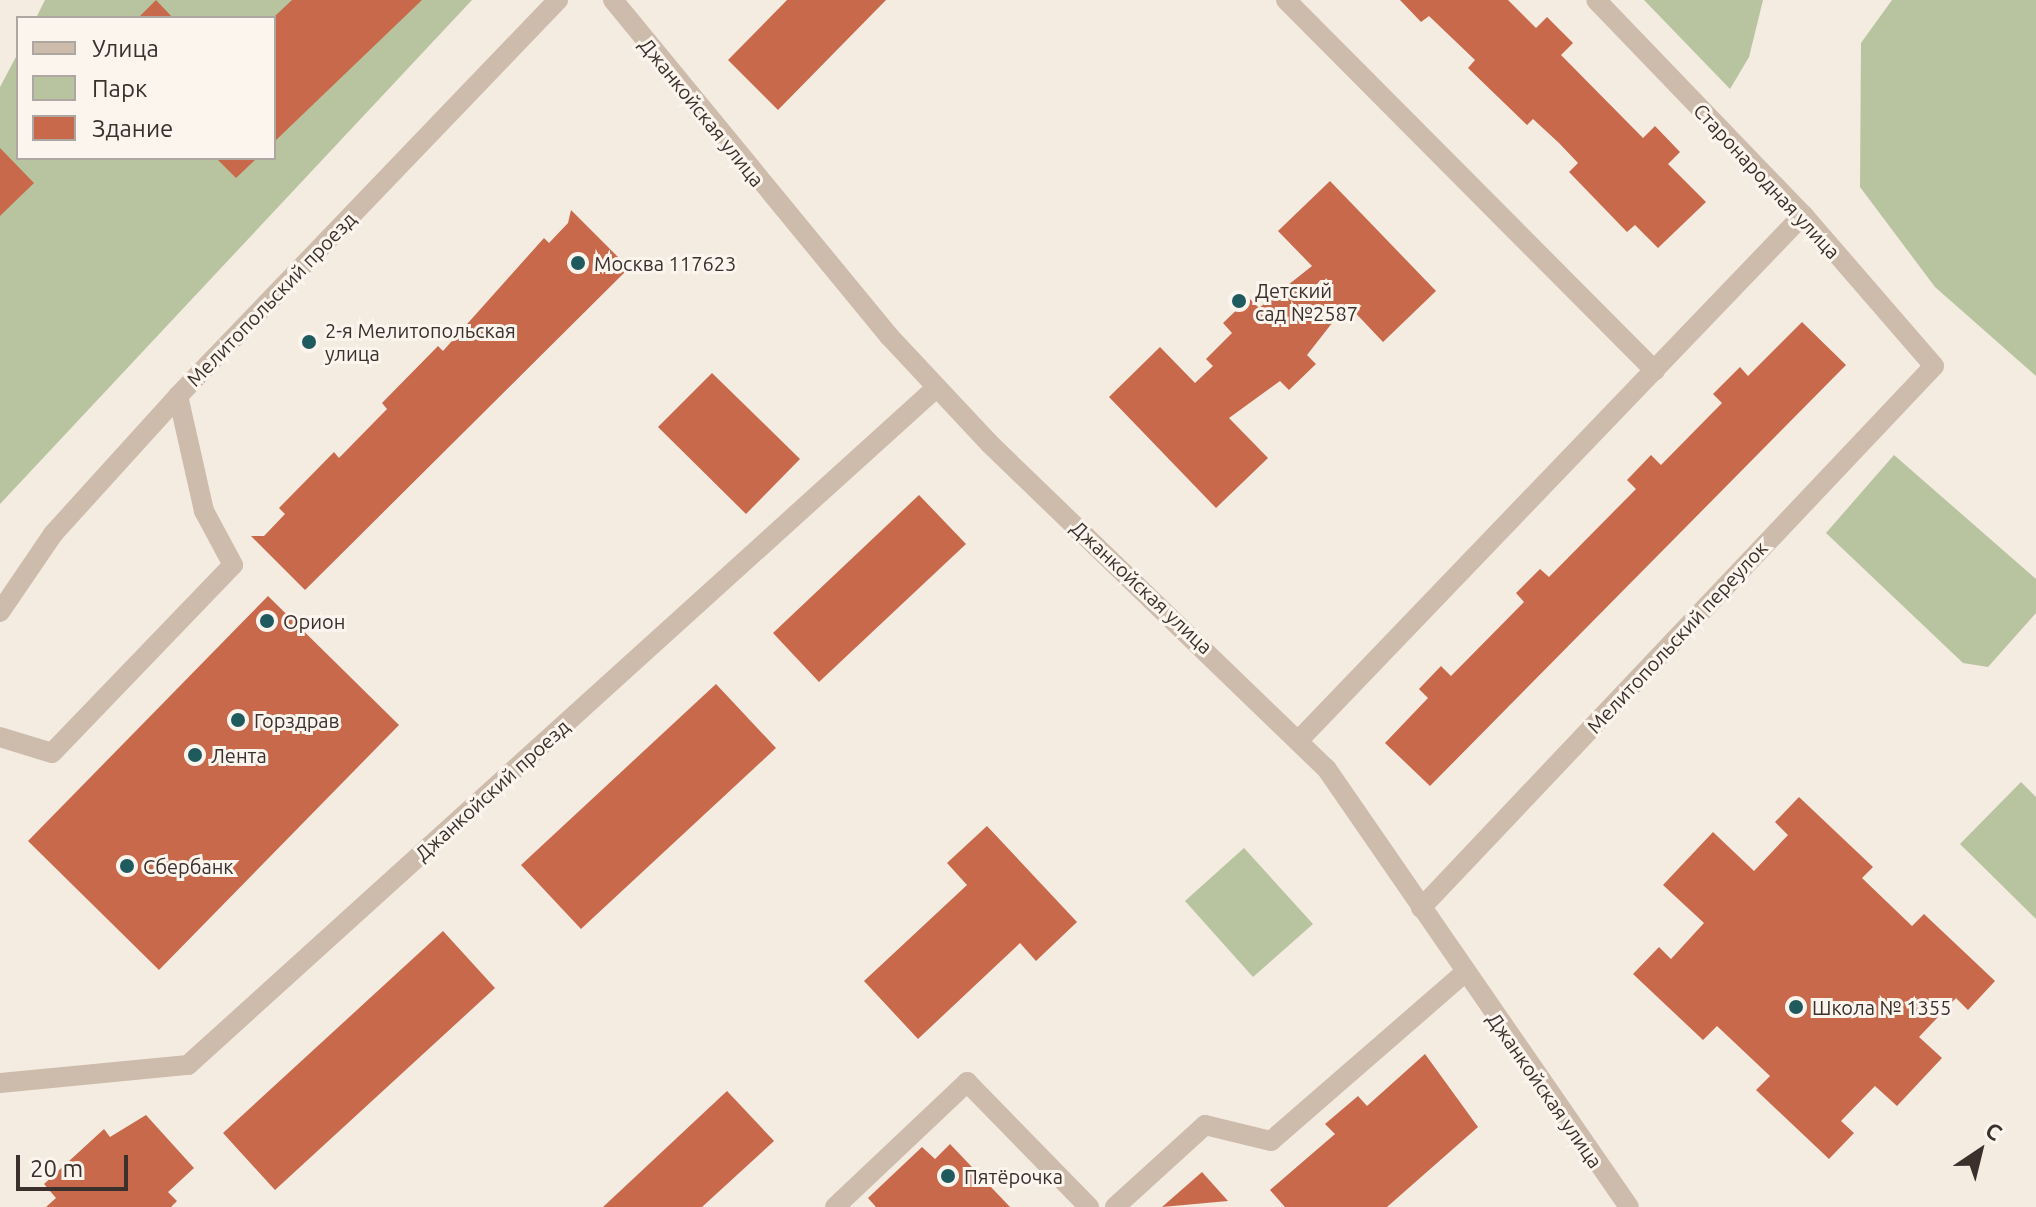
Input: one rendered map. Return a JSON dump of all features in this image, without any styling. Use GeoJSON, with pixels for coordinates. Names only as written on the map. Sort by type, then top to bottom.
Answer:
{"type":"FeatureCollection","features":[{"type":"Feature","properties":{"kind":"street","name":"Мелитопольский проезд"},"geometry":{"type":"LineString","coordinates":[[0,612],[53,534],[178,396],[558,0]]}},
{"type":"Feature","properties":{"kind":"street","name":"Джанкойская улица"},"geometry":{"type":"LineString","coordinates":[[613,0],[723,142],[937,387],[1299,740],[1355,805],[1464,973],[1629,1207]]}},
{"type":"Feature","properties":{"kind":"street"},"geometry":{"type":"LineString","coordinates":[[1286,0],[1655,371]]}},
{"type":"Feature","properties":{"kind":"street","name":"Старонародная улица"},"geometry":{"type":"LineString","coordinates":[[1596,0],[1803,215],[1934,366]]}},
{"type":"Feature","properties":{"kind":"street"},"geometry":{"type":"LineString","coordinates":[[1299,740],[1803,215]]}},
{"type":"Feature","properties":{"kind":"street","name":"Мелитопольский переулок"},"geometry":{"type":"LineString","coordinates":[[1421,908],[1934,366]]}},
{"type":"Feature","properties":{"kind":"street","name":"Джанкойский проезд"},"geometry":{"type":"LineString","coordinates":[[0,1083],[188,1065],[937,387]]}},
{"type":"Feature","properties":{"kind":"street"},"geometry":{"type":"LineString","coordinates":[[0,737],[52,753],[233,565],[204,511],[178,396]]}},
{"type":"Feature","properties":{"kind":"street"},"geometry":{"type":"LineString","coordinates":[[1115,1207],[1205,1125],[1271,1141],[1464,973]]}},
{"type":"Feature","properties":{"kind":"street"},"geometry":{"type":"LineString","coordinates":[[835,1207],[967,1082],[1089,1207]]}},
{"type":"Feature","properties":{"kind":"green space"},"geometry":{"type":"Polygon","coordinates":[[[45,0],[472,0],[0,504],[0,87],[16,57],[16,160],[276,160],[276,16],[37,16],[45,0]]]}},
{"type":"Feature","properties":{"kind":"green space"},"geometry":{"type":"Polygon","coordinates":[[[1644,0],[1763,0],[1749,57],[1730,89],[1644,0]]]}},
{"type":"Feature","properties":{"kind":"green space"},"geometry":{"type":"Polygon","coordinates":[[[1892,0],[2036,0],[2036,376],[1935,287],[1860,187],[1861,43],[1892,0]]]}},
{"type":"Feature","properties":{"kind":"green space"},"geometry":{"type":"Polygon","coordinates":[[[1894,455],[2036,579],[2036,613],[1988,667],[1963,663],[1826,533],[1894,455]]]}},
{"type":"Feature","properties":{"kind":"green space"},"geometry":{"type":"Polygon","coordinates":[[[2021,782],[2036,797],[2036,919],[1960,844],[2021,782]]]}},
{"type":"Feature","properties":{"kind":"green space"},"geometry":{"type":"Polygon","coordinates":[[[1244,848],[1313,924],[1253,977],[1185,901],[1244,848]]]}},
{"type":"Feature","properties":{"kind":"building"},"geometry":{"type":"Polygon","coordinates":[[[156,0],[171,16],[140,16],[156,0]]]}},
{"type":"Feature","properties":{"kind":"building"},"geometry":{"type":"Polygon","coordinates":[[[292,0],[422,0],[276,140],[275,16],[292,0]]]}},
{"type":"Feature","properties":{"kind":"building"},"geometry":{"type":"Polygon","coordinates":[[[787,0],[886,0],[778,110],[728,60],[787,0]]]}},
{"type":"Feature","properties":{"kind":"building"},"geometry":{"type":"Polygon","coordinates":[[[1400,0],[1508,0],[1536,28],[1547,17],[1573,43],[1561,55],[1643,138],[1655,126],[1680,152],[1668,164],[1706,202],[1658,248],[1635,225],[1627,232],[1569,172],[1578,163],[1559,143],[1533,119],[1527,125],[1468,68],[1475,60],[1429,16],[1421,22],[1400,0]]]}},
{"type":"Feature","properties":{"kind":"building"},"geometry":{"type":"Polygon","coordinates":[[[0,148],[34,183],[0,216],[0,148]]]}},
{"type":"Feature","properties":{"kind":"building"},"geometry":{"type":"Polygon","coordinates":[[[218,160],[255,160],[236,178],[218,160]]]}},
{"type":"Feature","properties":{"kind":"building"},"geometry":{"type":"Polygon","coordinates":[[[1330,181],[1436,291],[1383,342],[1347,304],[1307,355],[1316,364],[1289,390],[1280,381],[1229,418],[1268,458],[1216,508],[1109,397],[1160,347],[1195,383],[1213,366],[1206,359],[1232,333],[1223,323],[1249,298],[1259,308],[1312,266],[1278,231],[1330,181]]]}},
{"type":"Feature","properties":{"kind":"building"},"geometry":{"type":"Polygon","coordinates":[[[571,210],[629,268],[305,590],[251,536],[264,536],[285,514],[279,508],[334,452],[339,458],[387,409],[382,403],[438,346],[443,351],[544,238],[549,243],[568,223],[571,210]]]}},
{"type":"Feature","properties":{"kind":"building"},"geometry":{"type":"Polygon","coordinates":[[[1802,322],[1846,365],[1430,786],[1385,743],[1428,698],[1419,689],[1441,666],[1451,676],[1524,602],[1516,593],[1540,569],[1549,577],[1636,489],[1627,480],[1651,455],[1661,465],[1722,403],[1713,394],[1740,367],[1748,376],[1802,322]]]}},
{"type":"Feature","properties":{"kind":"building"},"geometry":{"type":"Polygon","coordinates":[[[712,373],[800,459],[746,514],[658,427],[712,373]]]}},
{"type":"Feature","properties":{"kind":"building"},"geometry":{"type":"Polygon","coordinates":[[[919,495],[966,544],[819,682],[773,633],[919,495]]]}},
{"type":"Feature","properties":{"kind":"building"},"geometry":{"type":"Polygon","coordinates":[[[268,596],[399,725],[159,970],[28,841],[268,596]]]}},
{"type":"Feature","properties":{"kind":"building"},"geometry":{"type":"Polygon","coordinates":[[[716,684],[776,748],[581,929],[521,865],[716,684]]]}},
{"type":"Feature","properties":{"kind":"building"},"geometry":{"type":"Polygon","coordinates":[[[1799,797],[1873,867],[1862,878],[1912,926],[1924,914],[1995,981],[1968,1010],[1956,998],[1919,1037],[1942,1058],[1897,1106],[1875,1086],[1841,1121],[1854,1133],[1829,1159],[1756,1090],[1770,1076],[1717,1026],[1703,1040],[1633,974],[1659,947],[1671,959],[1704,923],[1663,885],[1713,832],[1754,871],[1788,835],[1775,822],[1799,797]]]}},
{"type":"Feature","properties":{"kind":"building"},"geometry":{"type":"Polygon","coordinates":[[[987,826],[1077,922],[1036,961],[1020,943],[918,1039],[864,981],[967,885],[947,863],[987,826]]]}},
{"type":"Feature","properties":{"kind":"building"},"geometry":{"type":"Polygon","coordinates":[[[443,931],[495,988],[275,1190],[223,1133],[443,931]]]}},
{"type":"Feature","properties":{"kind":"building"},"geometry":{"type":"Polygon","coordinates":[[[1425,1054],[1478,1127],[1387,1207],[1285,1207],[1270,1190],[1335,1134],[1325,1124],[1358,1096],[1367,1106],[1425,1054]]]}},
{"type":"Feature","properties":{"kind":"building"},"geometry":{"type":"Polygon","coordinates":[[[727,1091],[774,1141],[702,1207],[603,1207],[727,1091]]]}},
{"type":"Feature","properties":{"kind":"building"},"geometry":{"type":"Polygon","coordinates":[[[146,1115],[194,1168],[168,1192],[177,1201],[171,1207],[46,1207],[56,1198],[44,1184],[104,1129],[110,1137],[146,1115]]]}},
{"type":"Feature","properties":{"kind":"building","name":"Пятёрочка"},"geometry":{"type":"Polygon","coordinates":[[[950,1144],[1010,1207],[876,1207],[868,1198],[922,1147],[935,1159],[950,1144]]]}},
{"type":"Feature","properties":{"kind":"building"},"geometry":{"type":"Polygon","coordinates":[[[1202,1172],[1228,1201],[1162,1207],[1202,1172]]]}},
{"type":"Feature","properties":{"kind":"place","name":"Москва 117623"},"geometry":{"type":"Point","coordinates":[578,263]}},
{"type":"Feature","properties":{"kind":"place","name":"Детский сад №2587"},"geometry":{"type":"Point","coordinates":[1239,301]}},
{"type":"Feature","properties":{"kind":"place","name":"2-я Мелитопольская улица"},"geometry":{"type":"Point","coordinates":[309,342]}},
{"type":"Feature","properties":{"kind":"place","name":"Орион"},"geometry":{"type":"Point","coordinates":[267,621]}},
{"type":"Feature","properties":{"kind":"place","name":"Горздрав"},"geometry":{"type":"Point","coordinates":[238,720]}},
{"type":"Feature","properties":{"kind":"place","name":"Лента"},"geometry":{"type":"Point","coordinates":[195,755]}},
{"type":"Feature","properties":{"kind":"place","name":"Сбербанк"},"geometry":{"type":"Point","coordinates":[127,866]}},
{"type":"Feature","properties":{"kind":"place","name":"Школа № 1355"},"geometry":{"type":"Point","coordinates":[1796,1007]}},
{"type":"Feature","properties":{"kind":"place","name":"Пятёрочка"},"geometry":{"type":"Point","coordinates":[948,1176]}}]}
